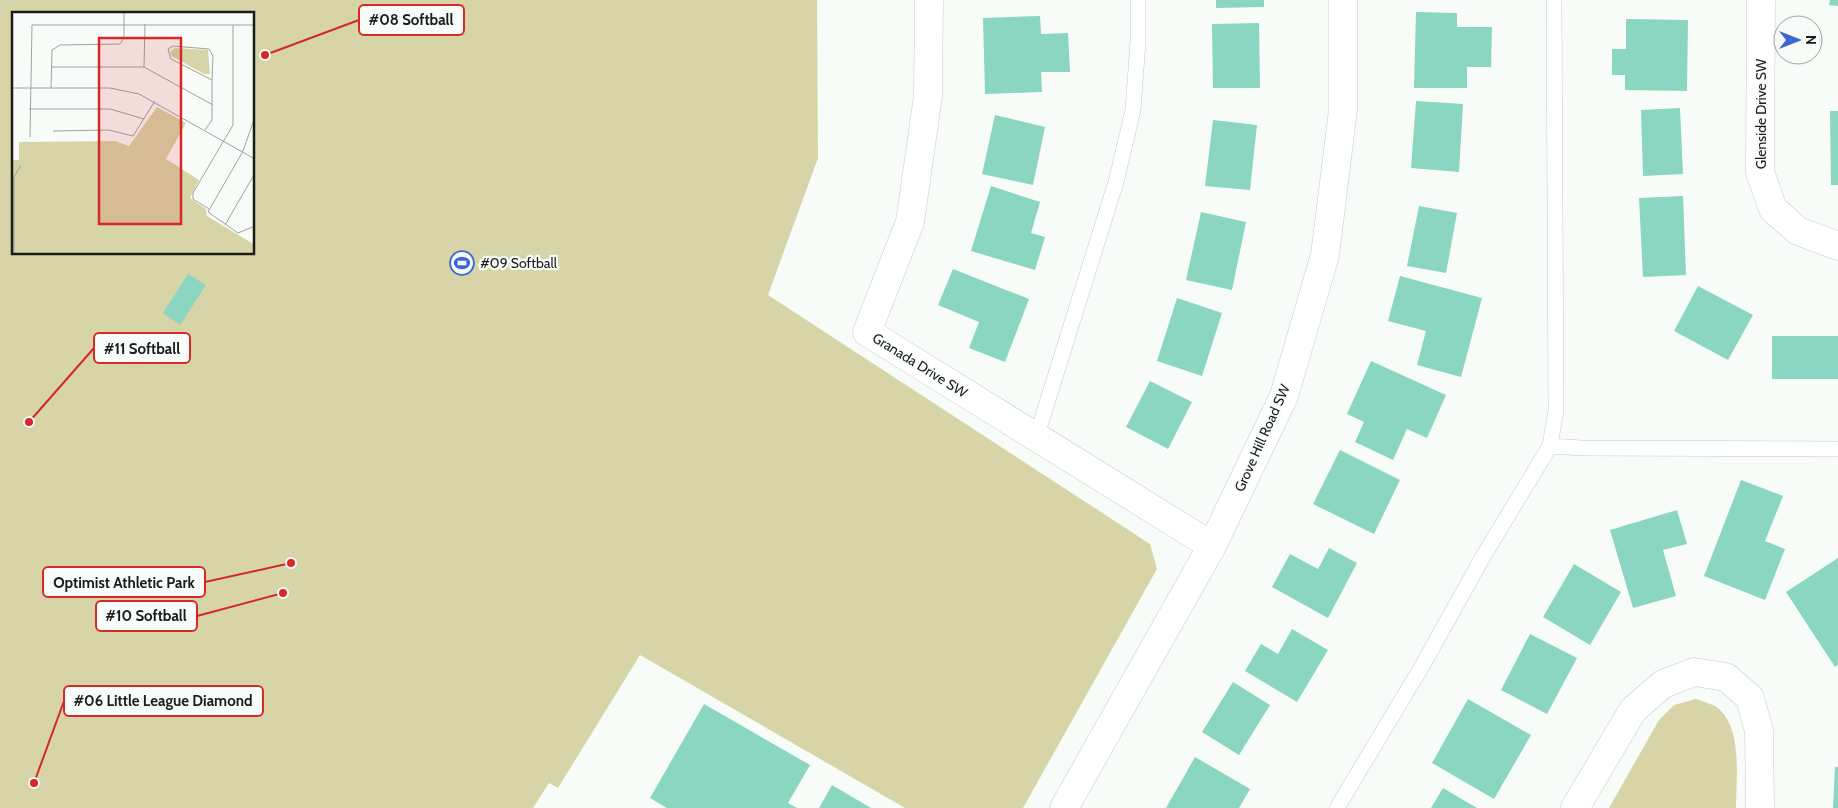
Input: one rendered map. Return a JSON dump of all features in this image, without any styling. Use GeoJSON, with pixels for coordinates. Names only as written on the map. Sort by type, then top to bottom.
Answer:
{"type":"FeatureCollection","features":[{"type":"Feature","properties":{"kind":"street","name":"Granada Drive SW"},"geometry":{"type":"LineString","coordinates":[[929,0],[928,96],[910,222],[867,332],[1212,546]]}},
{"type":"Feature","properties":{"kind":"street","name":"Grove Hill Road SW"},"geometry":{"type":"LineString","coordinates":[[1064,808],[1212,546],[1284,396],[1325,255],[1343,110],[1343,0]]}},
{"type":"Feature","properties":{"kind":"street","name":"Glenside Drive SW"},"geometry":{"type":"LineString","coordinates":[[1761,0],[1760,172],[1773,209],[1798,231],[1838,246]]}},
{"type":"Feature","properties":{"kind":"street"},"geometry":{"type":"LineString","coordinates":[[1575,808],[1632,710],[1663,684],[1694,672],[1726,677],[1750,698],[1759,731],[1760,808]]}},
{"type":"Feature","properties":{"kind":"lane"},"geometry":{"type":"LineString","coordinates":[[1036,438],[1116,182],[1133,110],[1138,42],[1138,0]]}},
{"type":"Feature","properties":{"kind":"lane"},"geometry":{"type":"LineString","coordinates":[[1337,808],[1421,668],[1484,555],[1550,446],[1556,410],[1554,0]]}},
{"type":"Feature","properties":{"kind":"lane"},"geometry":{"type":"LineString","coordinates":[[1550,446],[1582,448],[1838,449]]}},
{"type":"Feature","properties":{"kind":"shaded area"},"geometry":{"type":"Polygon","coordinates":[[[0,0],[817,0],[818,158],[768,295],[1150,544],[1157,569],[1023,808],[905,808],[640,655],[558,788],[549,783],[533,808],[0,808],[0,0]]]}},
{"type":"Feature","properties":{"kind":"shaded area"},"geometry":{"type":"Polygon","coordinates":[[[1696,699],[1718,708],[1726,717],[1731,728],[1735,741],[1737,769],[1736,808],[1609,808],[1659,720],[1674,705],[1696,699]]]}},
{"type":"Feature","properties":{"kind":"building"},"geometry":{"type":"Polygon","coordinates":[[[1216,0],[1264,0],[1264,7],[1216,8],[1216,0]]]}},
{"type":"Feature","properties":{"kind":"building"},"geometry":{"type":"Polygon","coordinates":[[[1830,0],[1838,0],[1838,6],[1829,5],[1830,0]]]}},
{"type":"Feature","properties":{"kind":"building"},"geometry":{"type":"Polygon","coordinates":[[[1416,12],[1457,13],[1457,27],[1492,27],[1491,67],[1467,67],[1467,88],[1414,88],[1416,12]]]}},
{"type":"Feature","properties":{"kind":"building"},"geometry":{"type":"Polygon","coordinates":[[[1040,16],[1041,34],[1068,33],[1070,72],[1041,72],[1042,92],[985,94],[983,18],[1040,16]]]}},
{"type":"Feature","properties":{"kind":"building"},"geometry":{"type":"Polygon","coordinates":[[[1626,19],[1688,20],[1687,91],[1625,90],[1625,75],[1612,75],[1612,49],[1626,49],[1626,19]]]}},
{"type":"Feature","properties":{"kind":"building"},"geometry":{"type":"Polygon","coordinates":[[[1259,23],[1260,88],[1213,88],[1212,24],[1259,23]]]}},
{"type":"Feature","properties":{"kind":"building"},"geometry":{"type":"Polygon","coordinates":[[[1416,101],[1463,104],[1459,172],[1411,168],[1416,101]]]}},
{"type":"Feature","properties":{"kind":"building"},"geometry":{"type":"Polygon","coordinates":[[[1680,108],[1683,174],[1643,176],[1641,110],[1680,108]]]}},
{"type":"Feature","properties":{"kind":"building"},"geometry":{"type":"Polygon","coordinates":[[[1830,111],[1838,111],[1838,185],[1831,185],[1830,111]]]}},
{"type":"Feature","properties":{"kind":"building"},"geometry":{"type":"Polygon","coordinates":[[[995,115],[1045,127],[1033,185],[982,174],[995,115]]]}},
{"type":"Feature","properties":{"kind":"building"},"geometry":{"type":"Polygon","coordinates":[[[1213,120],[1257,125],[1250,190],[1205,186],[1213,120]]]}},
{"type":"Feature","properties":{"kind":"building"},"geometry":{"type":"Polygon","coordinates":[[[991,186],[1040,202],[1031,233],[1045,237],[1035,270],[971,251],[991,186]]]}},
{"type":"Feature","properties":{"kind":"building"},"geometry":{"type":"Polygon","coordinates":[[[1683,196],[1686,275],[1643,277],[1639,198],[1683,196]]]}},
{"type":"Feature","properties":{"kind":"building"},"geometry":{"type":"Polygon","coordinates":[[[1419,206],[1457,213],[1446,273],[1407,266],[1419,206]]]}},
{"type":"Feature","properties":{"kind":"building"},"geometry":{"type":"Polygon","coordinates":[[[1201,212],[1246,222],[1232,290],[1186,280],[1201,212]]]}},
{"type":"Feature","properties":{"kind":"building"},"geometry":{"type":"Polygon","coordinates":[[[953,269],[1029,299],[1005,362],[969,348],[979,322],[938,305],[953,269]]]}},
{"type":"Feature","properties":{"kind":"building"},"geometry":{"type":"Polygon","coordinates":[[[188,274],[206,285],[180,325],[163,313],[188,274]]]}},
{"type":"Feature","properties":{"kind":"building"},"geometry":{"type":"Polygon","coordinates":[[[1400,276],[1482,298],[1461,377],[1417,365],[1426,331],[1388,321],[1400,276]]]}},
{"type":"Feature","properties":{"kind":"building"},"geometry":{"type":"Polygon","coordinates":[[[1698,286],[1753,315],[1728,360],[1674,331],[1698,286]]]}},
{"type":"Feature","properties":{"kind":"building"},"geometry":{"type":"Polygon","coordinates":[[[1177,298],[1222,313],[1202,376],[1157,361],[1177,298]]]}},
{"type":"Feature","properties":{"kind":"building"},"geometry":{"type":"Polygon","coordinates":[[[1772,336],[1838,336],[1838,379],[1772,379],[1772,336]]]}},
{"type":"Feature","properties":{"kind":"building"},"geometry":{"type":"Polygon","coordinates":[[[1371,361],[1446,395],[1427,438],[1407,429],[1393,460],[1355,442],[1364,422],[1347,414],[1371,361]]]}},
{"type":"Feature","properties":{"kind":"building"},"geometry":{"type":"Polygon","coordinates":[[[1150,381],[1192,402],[1168,449],[1126,427],[1150,381]]]}},
{"type":"Feature","properties":{"kind":"building"},"geometry":{"type":"Polygon","coordinates":[[[1340,450],[1400,480],[1374,534],[1313,504],[1340,450]]]}},
{"type":"Feature","properties":{"kind":"building"},"geometry":{"type":"Polygon","coordinates":[[[1741,480],[1783,496],[1765,541],[1785,549],[1765,600],[1704,576],[1741,480]]]}},
{"type":"Feature","properties":{"kind":"building"},"geometry":{"type":"Polygon","coordinates":[[[1677,510],[1687,544],[1663,550],[1676,596],[1633,608],[1610,530],[1677,510]]]}},
{"type":"Feature","properties":{"kind":"building"},"geometry":{"type":"Polygon","coordinates":[[[1329,548],[1357,563],[1328,618],[1272,587],[1290,554],[1318,569],[1329,548]]]}},
{"type":"Feature","properties":{"kind":"building"},"geometry":{"type":"Polygon","coordinates":[[[1838,558],[1838,665],[1835,667],[1786,592],[1838,558]]]}},
{"type":"Feature","properties":{"kind":"building"},"geometry":{"type":"Polygon","coordinates":[[[1574,564],[1621,592],[1590,645],[1543,617],[1574,564]]]}},
{"type":"Feature","properties":{"kind":"building"},"geometry":{"type":"Polygon","coordinates":[[[1292,629],[1328,650],[1297,702],[1245,671],[1261,644],[1278,654],[1292,629]]]}},
{"type":"Feature","properties":{"kind":"building"},"geometry":{"type":"Polygon","coordinates":[[[1530,634],[1577,658],[1547,714],[1501,690],[1530,634]]]}},
{"type":"Feature","properties":{"kind":"building"},"geometry":{"type":"Polygon","coordinates":[[[1233,682],[1270,705],[1239,755],[1202,732],[1233,682]]]}},
{"type":"Feature","properties":{"kind":"building"},"geometry":{"type":"Polygon","coordinates":[[[1468,699],[1531,735],[1494,799],[1432,763],[1468,699]]]}},
{"type":"Feature","properties":{"kind":"building"},"geometry":{"type":"Polygon","coordinates":[[[704,704],[810,765],[788,803],[797,808],[667,808],[650,798],[704,704]]]}},
{"type":"Feature","properties":{"kind":"building"},"geometry":{"type":"Polygon","coordinates":[[[1195,757],[1250,789],[1239,808],[1166,808],[1195,757]]]}},
{"type":"Feature","properties":{"kind":"building"},"geometry":{"type":"Polygon","coordinates":[[[1835,767],[1838,767],[1838,808],[1833,808],[1835,767]]]}},
{"type":"Feature","properties":{"kind":"building"},"geometry":{"type":"Polygon","coordinates":[[[832,785],[871,808],[819,808],[832,785]]]}},
{"type":"Feature","properties":{"kind":"building"},"geometry":{"type":"Polygon","coordinates":[[[1443,788],[1477,808],[1431,808],[1443,788]]]}},
{"type":"Feature","properties":{"kind":"place","name":"#08 Softball"},"geometry":{"type":"Point","coordinates":[265,55]}},
{"type":"Feature","properties":{"kind":"place","name":"#09 Softball"},"geometry":{"type":"Point","coordinates":[462,263]}},
{"type":"Feature","properties":{"kind":"place","name":"#11 Softball"},"geometry":{"type":"Point","coordinates":[29,422]}},
{"type":"Feature","properties":{"kind":"place","name":"Optimist Athletic Park"},"geometry":{"type":"Point","coordinates":[291,563]}},
{"type":"Feature","properties":{"kind":"place","name":"#10 Softball"},"geometry":{"type":"Point","coordinates":[283,593]}},
{"type":"Feature","properties":{"kind":"place","name":"#06 Little League Diamond"},"geometry":{"type":"Point","coordinates":[34,783]}}]}
